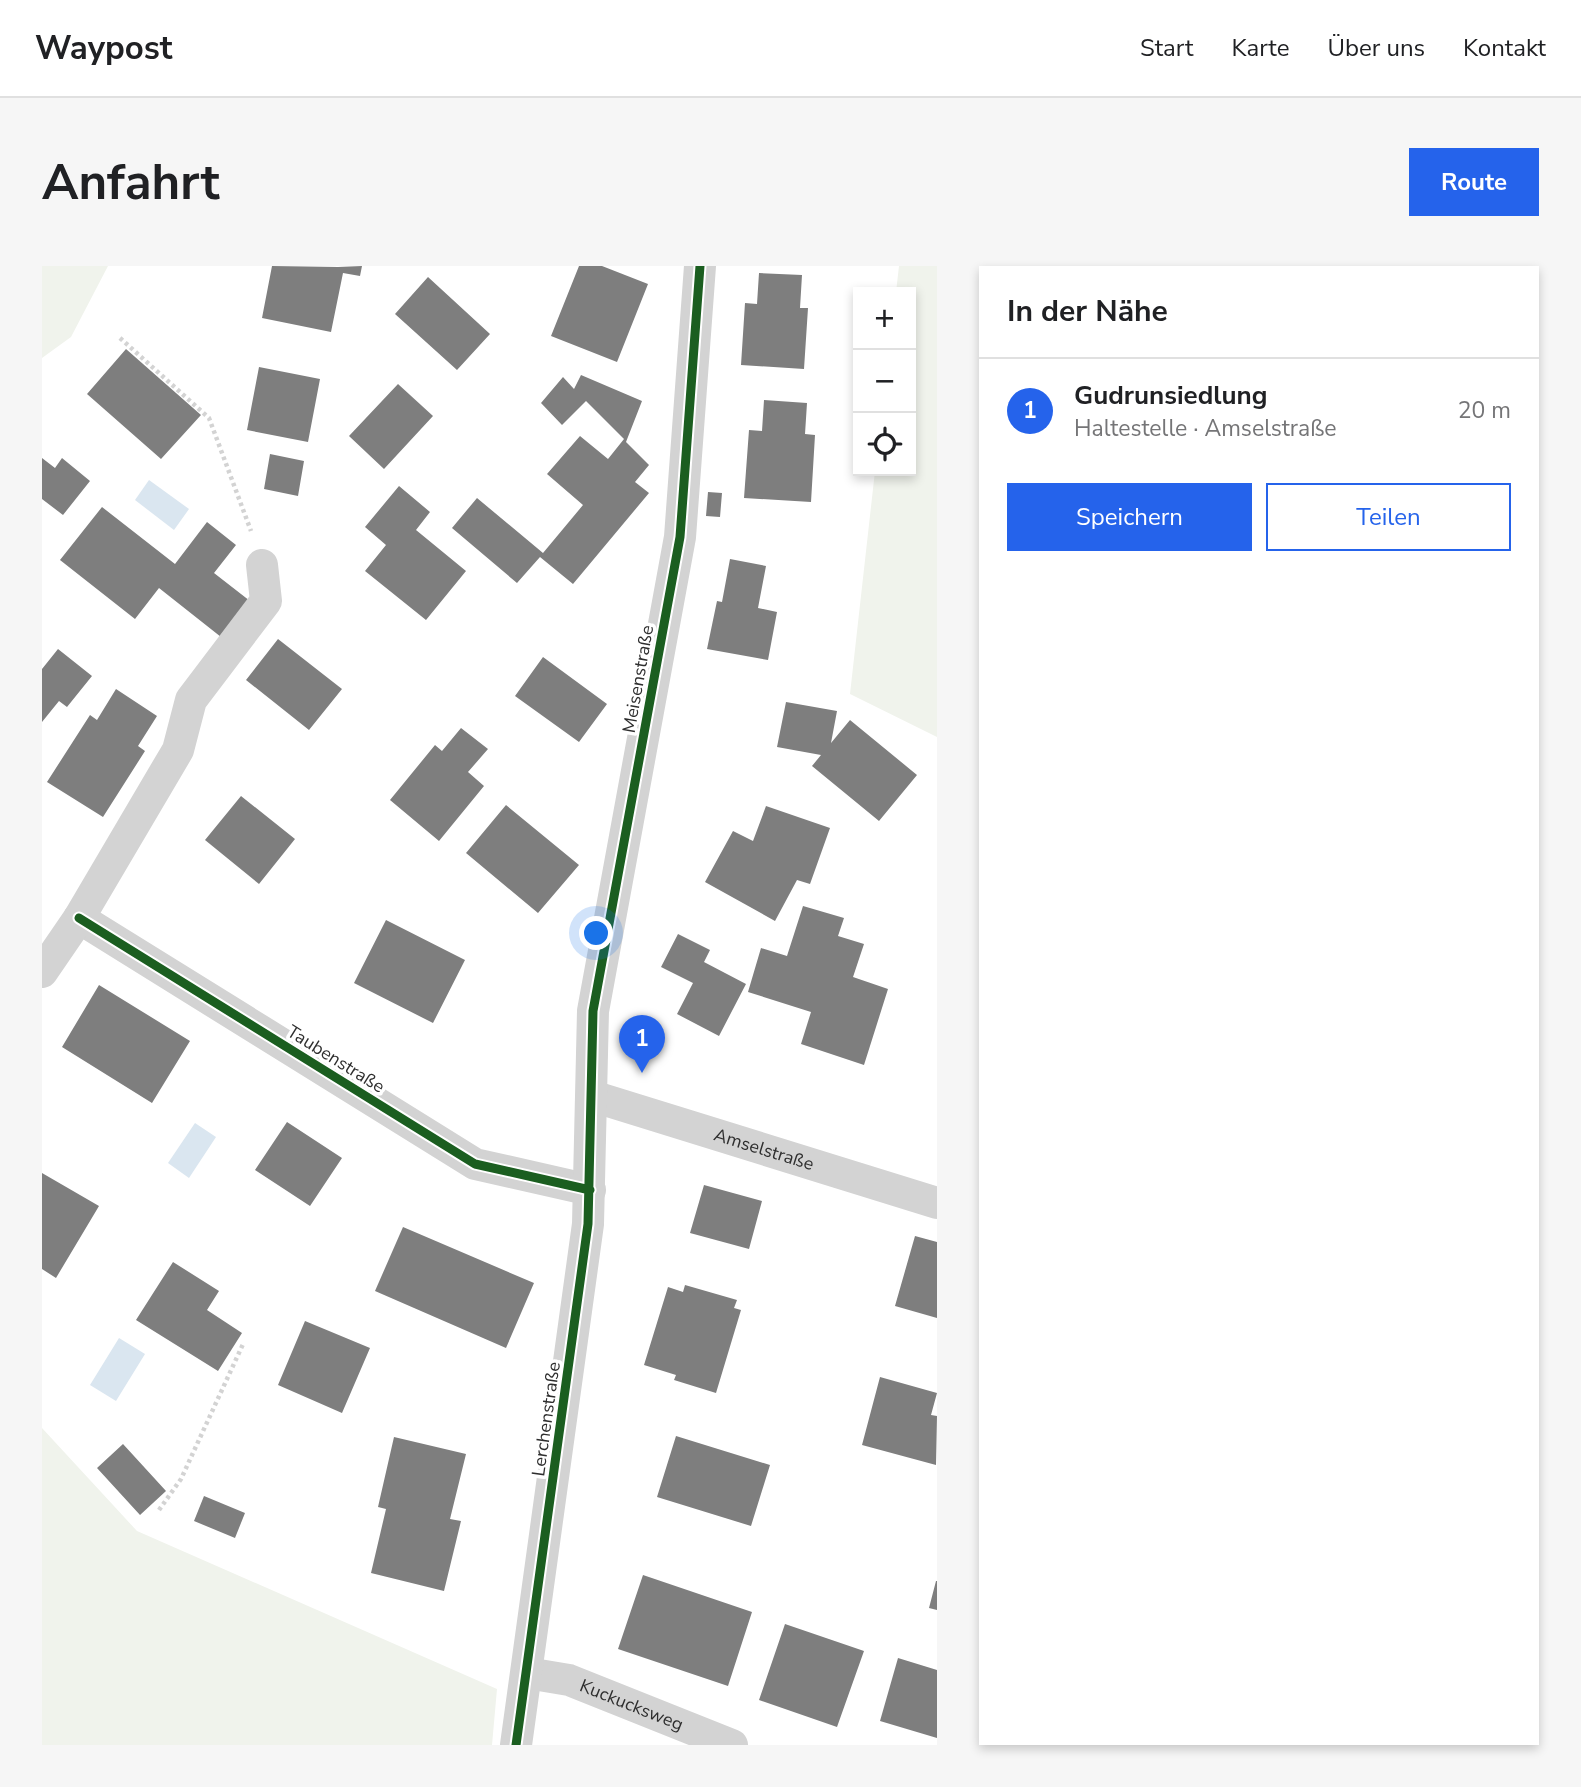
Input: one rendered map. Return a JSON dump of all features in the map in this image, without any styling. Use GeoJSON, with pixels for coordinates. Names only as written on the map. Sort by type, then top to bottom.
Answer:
{"type":"FeatureCollection","features":[{"type":"Feature","properties":{"kind":"street","name":"Meisenstraße"},"geometry":{"type":"LineString","coordinates":[[592,1096],[593,1011],[680,537],[700,266]]}},
{"type":"Feature","properties":{"kind":"street"},"geometry":{"type":"LineString","coordinates":[[42,972],[79,918],[178,750],[191,700],[266,601],[262,565]]}},
{"type":"Feature","properties":{"kind":"street","name":"Taubenstraße"},"geometry":{"type":"LineString","coordinates":[[79,918],[475,1164],[590,1190]]}},
{"type":"Feature","properties":{"kind":"street","name":"Lerchenstraße"},"geometry":{"type":"LineString","coordinates":[[516,1745],[588,1224],[592,1096]]}},
{"type":"Feature","properties":{"kind":"street","name":"Amselstraße"},"geometry":{"type":"LineString","coordinates":[[592,1096],[937,1203]]}},
{"type":"Feature","properties":{"kind":"street","name":"Kuckucksweg"},"geometry":{"type":"LineString","coordinates":[[527,1673],[569,1680],[732,1745]]}},
{"type":"Feature","properties":{"kind":"path"},"geometry":{"type":"LineString","coordinates":[[120,338],[209,418],[248,524]]}},
{"type":"Feature","properties":{"kind":"path"},"geometry":{"type":"LineString","coordinates":[[159,1510],[181,1479],[244,1342]]}},
{"type":"Feature","properties":{"kind":"shaded area"},"geometry":{"type":"Polygon","coordinates":[[[42,266],[108,266],[71,337],[42,358],[42,266]]]}},
{"type":"Feature","properties":{"kind":"shaded area"},"geometry":{"type":"Polygon","coordinates":[[[899,266],[937,266],[937,737],[850,694],[874,476],[916,476],[916,287],[897,287],[899,266]]]}},
{"type":"Feature","properties":{"kind":"shaded area"},"geometry":{"type":"Polygon","coordinates":[[[149,480],[189,509],[174,530],[135,500],[149,480]]]}},
{"type":"Feature","properties":{"kind":"shaded area"},"geometry":{"type":"Polygon","coordinates":[[[195,1123],[216,1137],[189,1178],[168,1163],[195,1123]]]}},
{"type":"Feature","properties":{"kind":"shaded area"},"geometry":{"type":"Polygon","coordinates":[[[119,1338],[145,1354],[116,1401],[90,1385],[119,1338]]]}},
{"type":"Feature","properties":{"kind":"shaded area"},"geometry":{"type":"Polygon","coordinates":[[[42,1428],[137,1531],[497,1689],[492,1745],[42,1745],[42,1428]]]}},
{"type":"Feature","properties":{"kind":"building"},"geometry":{"type":"Polygon","coordinates":[[[272,266],[362,266],[360,276],[343,273],[331,332],[262,318],[272,266]]]}},
{"type":"Feature","properties":{"kind":"building"},"geometry":{"type":"Polygon","coordinates":[[[579,266],[602,266],[648,284],[617,362],[551,336],[579,266]]]}},
{"type":"Feature","properties":{"kind":"building"},"geometry":{"type":"Polygon","coordinates":[[[759,273],[802,275],[800,308],[808,308],[804,369],[741,365],[745,303],[757,304],[759,273]]]}},
{"type":"Feature","properties":{"kind":"building"},"geometry":{"type":"Polygon","coordinates":[[[428,277],[490,334],[457,370],[395,314],[428,277]]]}},
{"type":"Feature","properties":{"kind":"building"},"geometry":{"type":"Polygon","coordinates":[[[126,349],[201,415],[161,459],[87,394],[126,349]]]}},
{"type":"Feature","properties":{"kind":"building"},"geometry":{"type":"Polygon","coordinates":[[[259,367],[320,379],[308,442],[247,430],[259,367]]]}},
{"type":"Feature","properties":{"kind":"building"},"geometry":{"type":"Polygon","coordinates":[[[581,375],[642,401],[626,442],[649,465],[635,482],[649,493],[573,584],[540,557],[517,583],[452,528],[477,498],[543,553],[583,505],[547,474],[580,436],[608,459],[624,439],[586,401],[562,425],[541,403],[563,377],[574,389],[581,375]]]}},
{"type":"Feature","properties":{"kind":"building"},"geometry":{"type":"Polygon","coordinates":[[[398,384],[433,416],[384,469],[349,436],[398,384]]]}},
{"type":"Feature","properties":{"kind":"building"},"geometry":{"type":"Polygon","coordinates":[[[764,400],[807,403],[805,434],[815,435],[811,502],[744,498],[749,430],[762,431],[764,400]]]}},
{"type":"Feature","properties":{"kind":"building"},"geometry":{"type":"Polygon","coordinates":[[[270,454],[304,461],[298,496],[264,489],[270,454]]]}},
{"type":"Feature","properties":{"kind":"building"},"geometry":{"type":"Polygon","coordinates":[[[42,458],[55,468],[62,458],[90,481],[63,515],[42,499],[42,458]]]}},
{"type":"Feature","properties":{"kind":"building"},"geometry":{"type":"Polygon","coordinates":[[[399,486],[430,512],[416,530],[466,571],[426,620],[365,571],[386,545],[365,527],[399,486]]]}},
{"type":"Feature","properties":{"kind":"building"},"geometry":{"type":"Polygon","coordinates":[[[708,492],[722,493],[720,517],[706,516],[708,492]]]}},
{"type":"Feature","properties":{"kind":"building"},"geometry":{"type":"Polygon","coordinates":[[[102,507],[175,564],[207,522],[236,545],[214,573],[250,601],[221,637],[159,588],[135,619],[60,560],[102,507]]]}},
{"type":"Feature","properties":{"kind":"building"},"geometry":{"type":"Polygon","coordinates":[[[730,559],[766,566],[758,608],[777,612],[768,660],[707,649],[717,601],[722,602],[730,559]]]}},
{"type":"Feature","properties":{"kind":"building"},"geometry":{"type":"Polygon","coordinates":[[[278,639],[342,689],[309,730],[246,680],[278,639]]]}},
{"type":"Feature","properties":{"kind":"building"},"geometry":{"type":"Polygon","coordinates":[[[58,649],[92,676],[67,707],[59,701],[42,722],[42,669],[58,649]]]}},
{"type":"Feature","properties":{"kind":"building"},"geometry":{"type":"Polygon","coordinates":[[[543,657],[607,704],[579,742],[515,696],[543,657]]]}},
{"type":"Feature","properties":{"kind":"building"},"geometry":{"type":"Polygon","coordinates":[[[116,689],[157,716],[138,746],[145,751],[103,817],[47,782],[90,715],[97,720],[116,689]]]}},
{"type":"Feature","properties":{"kind":"building"},"geometry":{"type":"Polygon","coordinates":[[[786,702],[837,711],[831,743],[850,720],[917,775],[879,821],[812,766],[821,755],[777,747],[786,702]]]}},
{"type":"Feature","properties":{"kind":"building"},"geometry":{"type":"Polygon","coordinates":[[[461,728],[488,749],[468,772],[484,786],[439,841],[390,800],[435,745],[442,751],[461,728]]]}},
{"type":"Feature","properties":{"kind":"building"},"geometry":{"type":"Polygon","coordinates":[[[241,796],[295,839],[259,884],[205,840],[241,796]]]}},
{"type":"Feature","properties":{"kind":"building"},"geometry":{"type":"Polygon","coordinates":[[[506,805],[579,865],[538,913],[466,853],[506,805]]]}},
{"type":"Feature","properties":{"kind":"building"},"geometry":{"type":"Polygon","coordinates":[[[766,806],[830,828],[810,884],[797,880],[775,921],[705,882],[733,831],[753,841],[766,806]]]}},
{"type":"Feature","properties":{"kind":"building"},"geometry":{"type":"Polygon","coordinates":[[[803,906],[844,918],[838,936],[864,944],[853,977],[888,989],[864,1065],[801,1044],[811,1012],[748,992],[761,948],[787,956],[803,906]]]}},
{"type":"Feature","properties":{"kind":"building"},"geometry":{"type":"Polygon","coordinates":[[[386,920],[465,960],[433,1023],[354,983],[386,920]]]}},
{"type":"Feature","properties":{"kind":"building"},"geometry":{"type":"Polygon","coordinates":[[[678,934],[710,950],[704,962],[746,984],[719,1036],[677,1014],[693,983],[661,967],[678,934]]]}},
{"type":"Feature","properties":{"kind":"building"},"geometry":{"type":"Polygon","coordinates":[[[99,985],[190,1041],[152,1103],[62,1047],[99,985]]]}},
{"type":"Feature","properties":{"kind":"building"},"geometry":{"type":"Polygon","coordinates":[[[287,1122],[342,1158],[310,1206],[255,1170],[287,1122]]]}},
{"type":"Feature","properties":{"kind":"building"},"geometry":{"type":"Polygon","coordinates":[[[42,1173],[99,1206],[56,1278],[42,1269],[42,1173]]]}},
{"type":"Feature","properties":{"kind":"building"},"geometry":{"type":"Polygon","coordinates":[[[704,1185],[762,1201],[749,1249],[690,1233],[704,1185]]]}},
{"type":"Feature","properties":{"kind":"building"},"geometry":{"type":"Polygon","coordinates":[[[403,1227],[534,1283],[506,1348],[375,1291],[403,1227]]]}},
{"type":"Feature","properties":{"kind":"building"},"geometry":{"type":"Polygon","coordinates":[[[915,1236],[937,1242],[937,1318],[895,1306],[915,1236]]]}},
{"type":"Feature","properties":{"kind":"building"},"geometry":{"type":"Polygon","coordinates":[[[173,1262],[219,1291],[207,1310],[242,1333],[218,1371],[136,1320],[173,1262]]]}},
{"type":"Feature","properties":{"kind":"building"},"geometry":{"type":"Polygon","coordinates":[[[685,1285],[737,1300],[734,1308],[741,1310],[716,1393],[674,1380],[676,1375],[644,1365],[668,1287],[683,1292],[685,1285]]]}},
{"type":"Feature","properties":{"kind":"building"},"geometry":{"type":"Polygon","coordinates":[[[305,1321],[370,1348],[342,1413],[278,1385],[305,1321]]]}},
{"type":"Feature","properties":{"kind":"building"},"geometry":{"type":"Polygon","coordinates":[[[880,1377],[937,1393],[931,1415],[937,1416],[936,1465],[862,1445],[880,1377]]]}},
{"type":"Feature","properties":{"kind":"building"},"geometry":{"type":"Polygon","coordinates":[[[676,1436],[770,1465],[751,1526],[657,1497],[676,1436]]]}},
{"type":"Feature","properties":{"kind":"building"},"geometry":{"type":"Polygon","coordinates":[[[394,1437],[466,1454],[450,1519],[461,1521],[444,1591],[371,1573],[386,1509],[378,1507],[394,1437]]]}},
{"type":"Feature","properties":{"kind":"building"},"geometry":{"type":"Polygon","coordinates":[[[123,1444],[166,1491],[140,1515],[97,1468],[123,1444]]]}},
{"type":"Feature","properties":{"kind":"building"},"geometry":{"type":"Polygon","coordinates":[[[204,1496],[245,1513],[235,1538],[194,1521],[204,1496]]]}},
{"type":"Feature","properties":{"kind":"building"},"geometry":{"type":"Polygon","coordinates":[[[643,1575],[752,1612],[728,1686],[618,1649],[643,1575]]]}},
{"type":"Feature","properties":{"kind":"building"},"geometry":{"type":"Polygon","coordinates":[[[937,1581],[937,1610],[929,1608],[937,1581]]]}},
{"type":"Feature","properties":{"kind":"building"},"geometry":{"type":"Polygon","coordinates":[[[785,1624],[864,1651],[837,1727],[759,1700],[785,1624]]]}},
{"type":"Feature","properties":{"kind":"building"},"geometry":{"type":"Polygon","coordinates":[[[898,1658],[937,1670],[937,1738],[880,1721],[898,1658]]]}},
{"type":"Feature","properties":{"kind":"cycle path"},"geometry":{"type":"LineString","coordinates":[[516,1745],[588,1224],[593,1011],[680,537],[700,266]]}},
{"type":"Feature","properties":{"kind":"cycle path"},"geometry":{"type":"LineString","coordinates":[[79,918],[475,1164],[590,1190]]}},
{"type":"Feature","properties":{"kind":"place","name":"Gudrunsiedlung"},"geometry":{"type":"Point","coordinates":[642,1073]}}]}
